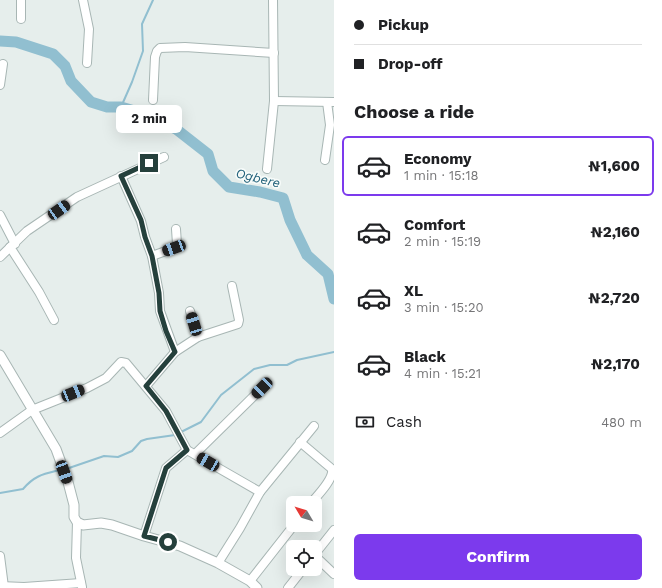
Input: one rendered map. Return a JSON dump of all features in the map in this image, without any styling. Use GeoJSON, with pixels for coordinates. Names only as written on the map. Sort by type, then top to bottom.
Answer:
{"type":"FeatureCollection","features":[{"type":"Feature","properties":{"kind":"street"},"geometry":{"type":"LineString","coordinates":[[21,0],[21,19]]}},
{"type":"Feature","properties":{"kind":"street"},"geometry":{"type":"LineString","coordinates":[[84,0],[89,29],[87,63]]}},
{"type":"Feature","properties":{"kind":"street"},"geometry":{"type":"LineString","coordinates":[[267,169],[274,101],[273,0]]}},
{"type":"Feature","properties":{"kind":"street"},"geometry":{"type":"LineString","coordinates":[[153,100],[155,56],[160,48],[185,47],[274,53]]}},
{"type":"Feature","properties":{"kind":"street"},"geometry":{"type":"LineString","coordinates":[[0,85],[2,64]]}},
{"type":"Feature","properties":{"kind":"street"},"geometry":{"type":"LineString","coordinates":[[274,101],[330,102],[330,125],[325,160]]}},
{"type":"Feature","properties":{"kind":"street"},"geometry":{"type":"LineString","coordinates":[[0,257],[27,231],[77,197],[164,156]]}},
{"type":"Feature","properties":{"kind":"street"},"geometry":{"type":"LineString","coordinates":[[121,176],[141,220],[152,256],[159,293],[160,311],[166,331],[175,352]]}},
{"type":"Feature","properties":{"kind":"street"},"geometry":{"type":"LineString","coordinates":[[0,215],[12,245],[54,320]]}},
{"type":"Feature","properties":{"kind":"street"},"geometry":{"type":"LineString","coordinates":[[152,256],[174,248],[177,244],[176,230]]}},
{"type":"Feature","properties":{"kind":"street"},"geometry":{"type":"LineString","coordinates":[[146,386],[175,352],[198,337],[238,324],[239,320],[232,286]]}},
{"type":"Feature","properties":{"kind":"street"},"geometry":{"type":"LineString","coordinates":[[190,311],[198,337]]}},
{"type":"Feature","properties":{"kind":"street"},"geometry":{"type":"LineString","coordinates":[[0,355],[56,449],[74,505],[74,516],[77,522],[76,558],[81,586],[2,586],[0,556]]}},
{"type":"Feature","properties":{"kind":"street"},"geometry":{"type":"LineString","coordinates":[[0,433],[32,410],[87,388],[106,378],[121,362],[126,363],[166,411],[187,450],[260,492]]}},
{"type":"Feature","properties":{"kind":"street"},"geometry":{"type":"LineString","coordinates":[[195,454],[262,388]]}},
{"type":"Feature","properties":{"kind":"street"},"geometry":{"type":"LineString","coordinates":[[218,563],[260,492],[314,426]]}},
{"type":"Feature","properties":{"kind":"street"},"geometry":{"type":"LineString","coordinates":[[300,442],[332,469],[333,473],[330,479],[317,496]]}},
{"type":"Feature","properties":{"kind":"street"},"geometry":{"type":"LineString","coordinates":[[144,536],[166,468],[187,450]]}},
{"type":"Feature","properties":{"kind":"street"},"geometry":{"type":"LineString","coordinates":[[77,522],[83,525],[102,523],[112,525],[180,546],[218,563],[250,581],[257,588]]}},
{"type":"Feature","properties":{"kind":"street"},"geometry":{"type":"LineString","coordinates":[[322,546],[334,530]]}},
{"type":"Feature","properties":{"kind":"street"},"geometry":{"type":"LineString","coordinates":[[250,581],[288,532]]}},
{"type":"Feature","properties":{"kind":"street"},"geometry":{"type":"LineString","coordinates":[[322,562],[334,574]]}},
{"type":"Feature","properties":{"kind":"street"},"geometry":{"type":"LineString","coordinates":[[288,588],[297,576]]}},
{"type":"Feature","properties":{"kind":"waterway"},"geometry":{"type":"LineString","coordinates":[[121,107],[143,51],[142,24],[153,0]]}},
{"type":"Feature","properties":{"kind":"waterway","name":"Ogbere"},"geometry":{"type":"LineString","coordinates":[[0,41],[16,42],[53,54],[65,66],[71,81],[91,102],[107,107],[121,107],[148,115],[176,129],[208,154],[213,171],[229,187],[260,192],[283,198],[290,220],[307,255],[328,274],[334,299]]}},
{"type":"Feature","properties":{"kind":"waterway"},"geometry":{"type":"LineString","coordinates":[[179,433],[201,422],[221,395],[254,369],[270,365],[287,365],[297,360],[334,352]]}},
{"type":"Feature","properties":{"kind":"waterway"},"geometry":{"type":"LineString","coordinates":[[69,468],[104,456],[118,457],[132,451],[141,441],[147,439],[175,435]]}},
{"type":"Feature","properties":{"kind":"waterway"},"geometry":{"type":"LineString","coordinates":[[0,493],[23,489],[27,484],[36,478],[44,474],[60,470]]}},
{"type":"Feature","properties":{"kind":"route"},"geometry":{"type":"LineString","coordinates":[[149,163],[121,176],[141,220],[152,256],[159,293],[160,311],[166,331],[175,352],[146,386],[166,411],[187,450],[166,468],[144,536],[168,542]]}}]}
